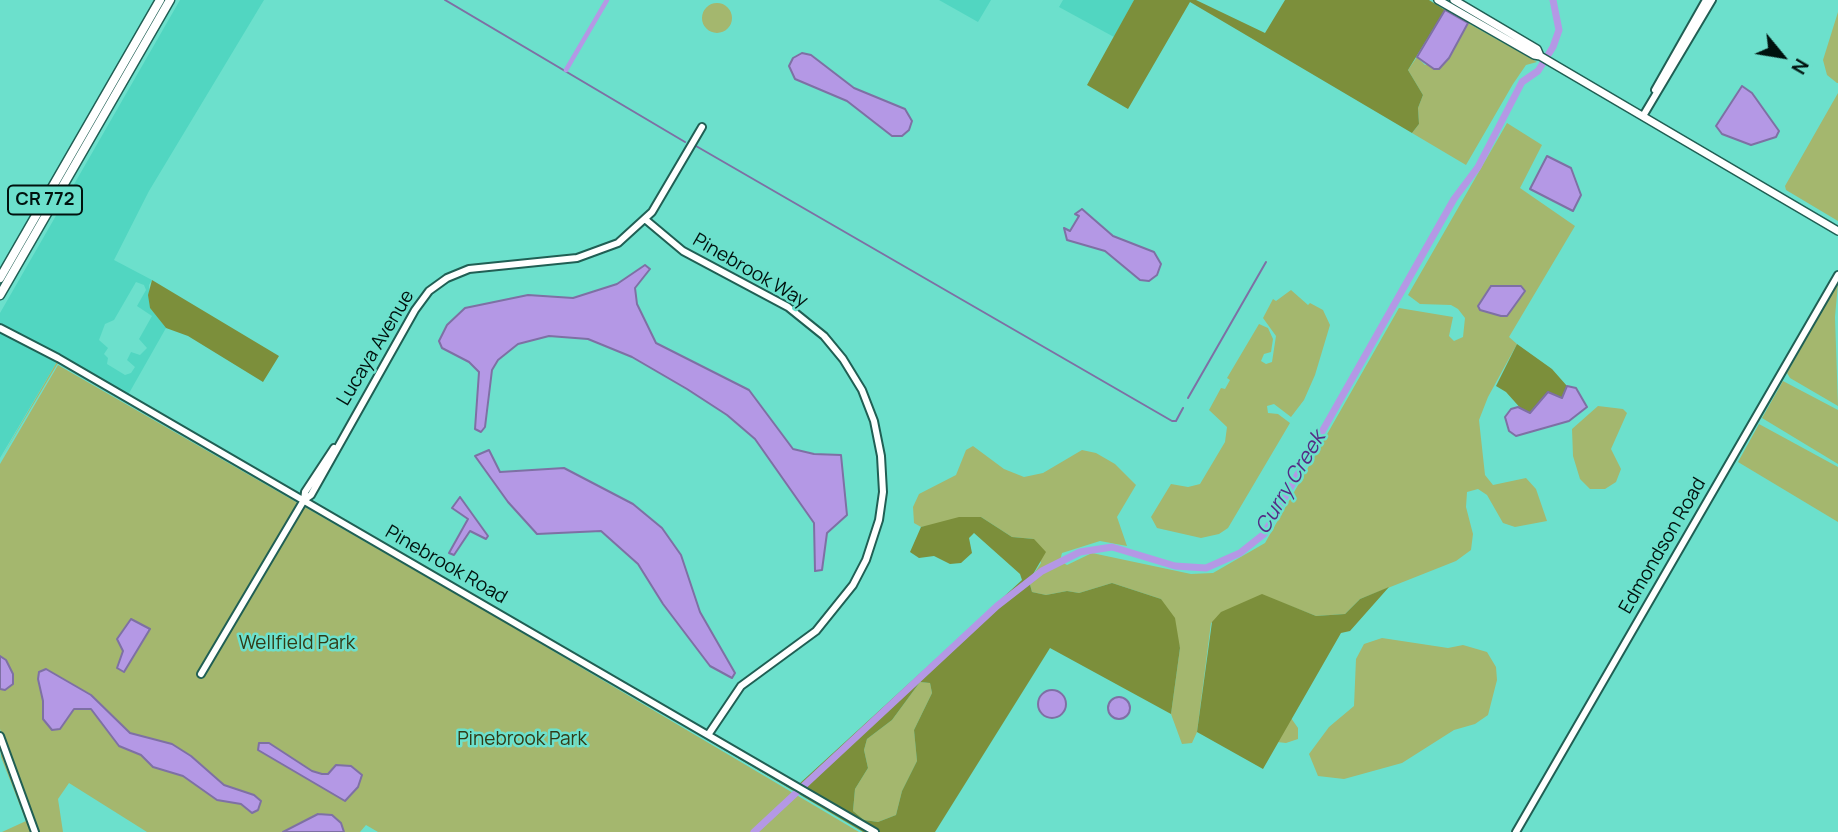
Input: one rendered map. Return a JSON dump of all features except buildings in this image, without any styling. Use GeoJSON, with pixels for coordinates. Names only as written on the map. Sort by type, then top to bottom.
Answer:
{"type":"FeatureCollection","features":[{"type":"Feature","properties":{"kind":"main road","name":"CR 772"},"geometry":{"type":"LineString","coordinates":[[0,278],[160,0]]}},
{"type":"Feature","properties":{"kind":"main road","name":"CR 772"},"geometry":{"type":"LineString","coordinates":[[0,295],[170,0]]}},
{"type":"Feature","properties":{"kind":"main road"},"geometry":{"type":"LineString","coordinates":[[1438,0],[1512,43],[1559,66],[1838,231]]}},
{"type":"Feature","properties":{"kind":"main road"},"geometry":{"type":"LineString","coordinates":[[1454,0],[1537,49],[1540,56]]}},
{"type":"Feature","properties":{"kind":"street"},"geometry":{"type":"LineString","coordinates":[[1648,108],[1706,0]]}},
{"type":"Feature","properties":{"kind":"street"},"geometry":{"type":"LineString","coordinates":[[1643,116],[1712,0]]}},
{"type":"Feature","properties":{"kind":"street","name":"Lucaya Avenue"},"geometry":{"type":"LineString","coordinates":[[201,674],[304,500],[316,474],[337,444],[415,310],[438,284],[475,267],[592,254],[624,240],[646,220],[702,127]]}},
{"type":"Feature","properties":{"kind":"street","name":"Pinebrook Way"},"geometry":{"type":"LineString","coordinates":[[646,220],[683,251],[777,301],[824,336],[843,359],[862,390],[874,421],[881,456],[883,492],[879,520],[871,549],[853,585],[816,631],[741,686],[708,735]]}},
{"type":"Feature","properties":{"kind":"street","name":"Edmondson Road"},"geometry":{"type":"LineString","coordinates":[[1516,832],[1838,275]]}},
{"type":"Feature","properties":{"kind":"street","name":"Pinebrook Road"},"geometry":{"type":"LineString","coordinates":[[0,328],[58,358],[875,832]]}},
{"type":"Feature","properties":{"kind":"street"},"geometry":{"type":"LineString","coordinates":[[0,736],[35,832]]}},
{"type":"Feature","properties":{"kind":"shaded area"},"geometry":{"type":"Polygon","coordinates":[[[180,0],[264,0],[149,191],[114,260],[152,280],[149,285],[150,308],[166,328],[128,395],[0,325],[0,313],[180,0]],[[136,282],[114,320],[105,324],[99,340],[108,348],[104,354],[108,358],[107,364],[125,375],[131,373],[135,367],[127,360],[131,352],[140,355],[147,348],[139,339],[152,316],[137,306],[146,290],[144,285],[136,282]]]}},
{"type":"Feature","properties":{"kind":"shaded area"},"geometry":{"type":"Polygon","coordinates":[[[939,0],[991,0],[978,22],[939,0]]]}},
{"type":"Feature","properties":{"kind":"shaded area"},"geometry":{"type":"Polygon","coordinates":[[[1063,0],[1134,0],[1114,37],[1059,7],[1063,0]]]}},
{"type":"Feature","properties":{"kind":"shaded area"},"geometry":{"type":"Polygon","coordinates":[[[1134,0],[1196,0],[1265,33],[1285,0],[1429,0],[1445,10],[1408,70],[1423,95],[1418,108],[1419,124],[1412,133],[1190,2],[1128,109],[1087,85],[1134,0]]]}},
{"type":"Feature","properties":{"kind":"shaded area"},"geometry":{"type":"Polygon","coordinates":[[[1445,10],[1468,23],[1449,58],[1439,69],[1434,69],[1417,57],[1445,10]]]}},
{"type":"Feature","properties":{"kind":"shaded area"},"geometry":{"type":"Polygon","coordinates":[[[802,53],[811,55],[854,88],[905,109],[912,121],[909,130],[902,136],[892,136],[847,101],[795,79],[789,66],[793,58],[802,53]]]}},
{"type":"Feature","properties":{"kind":"shaded area"},"geometry":{"type":"Polygon","coordinates":[[[1742,86],[1752,93],[1779,131],[1776,137],[1751,145],[1722,134],[1716,126],[1742,86]]]}},
{"type":"Feature","properties":{"kind":"shaded area"},"geometry":{"type":"Polygon","coordinates":[[[1547,156],[1571,168],[1581,195],[1573,211],[1530,189],[1547,156]]]}},
{"type":"Feature","properties":{"kind":"shaded area"},"geometry":{"type":"Polygon","coordinates":[[[1082,209],[1113,236],[1154,252],[1161,264],[1157,275],[1149,281],[1140,280],[1105,251],[1067,240],[1064,228],[1070,231],[1079,216],[1075,214],[1082,209]]]}},
{"type":"Feature","properties":{"kind":"shaded area"},"geometry":{"type":"Polygon","coordinates":[[[645,265],[650,269],[635,288],[637,304],[656,343],[749,390],[793,449],[814,454],[841,455],[847,515],[827,533],[822,570],[815,571],[814,523],[755,439],[727,415],[687,389],[632,357],[588,339],[549,336],[518,344],[498,360],[492,370],[485,427],[481,432],[475,429],[479,372],[469,362],[442,348],[439,341],[447,325],[465,308],[528,295],[573,298],[617,284],[645,265]]]}},
{"type":"Feature","properties":{"kind":"shaded area"},"geometry":{"type":"Polygon","coordinates":[[[152,280],[279,356],[263,382],[188,336],[166,328],[150,308],[148,295],[152,280]]]}},
{"type":"Feature","properties":{"kind":"shaded area"},"geometry":{"type":"Polygon","coordinates":[[[1491,286],[1521,286],[1525,291],[1507,316],[1501,316],[1480,310],[1478,306],[1491,286]]]}},
{"type":"Feature","properties":{"kind":"shaded area"},"geometry":{"type":"Polygon","coordinates":[[[0,330],[58,360],[0,458],[0,330]]]}},
{"type":"Feature","properties":{"kind":"shaded area"},"geometry":{"type":"Polygon","coordinates":[[[1517,344],[1552,369],[1567,386],[1562,398],[1558,399],[1549,392],[1530,413],[1523,411],[1506,392],[1496,386],[1517,344]]]}},
{"type":"Feature","properties":{"kind":"shaded area"},"geometry":{"type":"Polygon","coordinates":[[[1567,386],[1576,388],[1587,407],[1569,421],[1516,436],[1509,431],[1505,417],[1511,409],[1518,407],[1530,413],[1548,392],[1562,398],[1567,386]]]}},
{"type":"Feature","properties":{"kind":"shaded area"},"geometry":{"type":"Polygon","coordinates":[[[489,450],[500,472],[564,468],[633,504],[662,528],[681,555],[700,612],[735,673],[732,678],[710,666],[663,604],[638,564],[601,531],[537,534],[508,502],[475,456],[489,450]]]}},
{"type":"Feature","properties":{"kind":"shaded area"},"geometry":{"type":"Polygon","coordinates":[[[460,497],[488,536],[486,539],[470,531],[454,555],[449,553],[468,519],[452,508],[460,497]]]}},
{"type":"Feature","properties":{"kind":"shaded area"},"geometry":{"type":"Polygon","coordinates":[[[959,517],[981,517],[1012,537],[1034,539],[1046,552],[1029,581],[1032,592],[1046,595],[1067,591],[1079,593],[1112,583],[1161,599],[1175,618],[1180,648],[1171,714],[1050,648],[935,832],[879,832],[798,785],[1022,580],[1020,574],[974,533],[969,538],[972,553],[961,563],[950,564],[934,556],[919,558],[910,552],[921,527],[959,517]],[[920,682],[892,720],[867,739],[864,750],[868,768],[855,789],[853,811],[864,820],[878,822],[896,815],[902,791],[917,761],[914,730],[932,693],[930,683],[920,682]]]}},
{"type":"Feature","properties":{"kind":"shaded area"},"geometry":{"type":"Polygon","coordinates":[[[1389,587],[1350,631],[1341,633],[1263,769],[1197,732],[1212,622],[1221,612],[1262,594],[1316,616],[1345,614],[1360,599],[1389,587]]]}},
{"type":"Feature","properties":{"kind":"shaded area"},"geometry":{"type":"Polygon","coordinates":[[[131,619],[150,629],[124,672],[117,668],[123,651],[117,639],[131,619]]]}},
{"type":"Feature","properties":{"kind":"shaded area"},"geometry":{"type":"Polygon","coordinates":[[[506,621],[793,789],[871,832],[863,832],[506,621]]]}},
{"type":"Feature","properties":{"kind":"shaded area"},"geometry":{"type":"Polygon","coordinates":[[[0,656],[6,660],[13,674],[13,684],[5,690],[0,689],[0,656]]]}},
{"type":"Feature","properties":{"kind":"shaded area"},"geometry":{"type":"Polygon","coordinates":[[[46,669],[91,695],[130,733],[172,744],[191,756],[224,785],[254,795],[261,801],[258,810],[252,813],[241,804],[217,800],[183,776],[153,767],[141,755],[119,746],[91,709],[74,709],[60,729],[52,730],[43,719],[43,701],[38,679],[39,672],[46,669]]]}},
{"type":"Feature","properties":{"kind":"shaded area"},"geometry":{"type":"Polygon","coordinates":[[[1052,690],[1062,694],[1066,704],[1062,714],[1052,718],[1042,714],[1038,704],[1042,694],[1052,690]]]}},
{"type":"Feature","properties":{"kind":"shaded area"},"geometry":{"type":"Polygon","coordinates":[[[1119,697],[1129,704],[1130,708],[1123,718],[1119,719],[1109,712],[1108,708],[1115,698],[1119,697]]]}},
{"type":"Feature","properties":{"kind":"shaded area"},"geometry":{"type":"Polygon","coordinates":[[[259,743],[269,743],[312,771],[322,774],[328,774],[336,765],[351,766],[362,775],[358,787],[345,801],[258,750],[259,743]]]}},
{"type":"Feature","properties":{"kind":"shaded area"},"geometry":{"type":"Polygon","coordinates":[[[318,814],[332,815],[341,823],[344,832],[283,832],[318,814]]]}},
{"type":"Feature","properties":{"kind":"green space"},"geometry":{"type":"Polygon","coordinates":[[[717,3],[723,4],[731,12],[731,24],[723,32],[717,33],[711,32],[703,24],[702,18],[703,12],[711,4],[717,3]]]}},
{"type":"Feature","properties":{"kind":"green space"},"geometry":{"type":"Polygon","coordinates":[[[1838,12],[1837,83],[1827,75],[1823,60],[1838,12]]]}},
{"type":"Feature","properties":{"kind":"green space"},"geometry":{"type":"Polygon","coordinates":[[[1468,23],[1537,62],[1526,65],[1466,165],[1412,133],[1419,124],[1418,108],[1423,95],[1408,70],[1417,57],[1425,65],[1449,58],[1468,23]]]}},
{"type":"Feature","properties":{"kind":"green space"},"geometry":{"type":"Polygon","coordinates":[[[1838,93],[1838,221],[1786,190],[1785,186],[1838,93]]]}},
{"type":"Feature","properties":{"kind":"green space"},"geometry":{"type":"Polygon","coordinates":[[[1507,123],[1542,145],[1520,188],[1575,226],[1509,337],[1517,344],[1488,397],[1479,420],[1485,475],[1493,485],[1526,478],[1536,489],[1547,521],[1515,527],[1503,523],[1487,495],[1478,489],[1467,492],[1466,507],[1473,534],[1471,550],[1456,561],[1360,599],[1345,614],[1316,616],[1262,595],[1211,623],[1197,732],[1192,743],[1182,744],[1171,714],[1180,648],[1161,599],[1112,583],[1079,593],[1067,591],[1046,595],[1032,592],[1029,581],[1041,563],[1034,539],[1012,537],[981,517],[921,527],[914,523],[913,507],[919,494],[956,475],[966,450],[973,446],[1004,469],[1024,477],[1043,473],[1082,450],[1096,453],[1115,464],[1136,485],[1117,517],[1127,546],[1100,541],[1062,553],[1060,561],[1067,565],[1092,553],[1191,574],[1213,573],[1265,543],[1399,308],[1453,317],[1449,336],[1454,341],[1463,337],[1465,318],[1458,309],[1451,305],[1420,304],[1408,295],[1507,123]]]}},
{"type":"Feature","properties":{"kind":"green space"},"geometry":{"type":"Polygon","coordinates":[[[1838,283],[1835,317],[1838,406],[1790,378],[1787,373],[1838,283]]]}},
{"type":"Feature","properties":{"kind":"green space"},"geometry":{"type":"Polygon","coordinates":[[[1291,290],[1308,305],[1310,303],[1323,310],[1330,325],[1315,375],[1304,400],[1291,417],[1274,404],[1267,406],[1268,413],[1278,414],[1290,423],[1228,528],[1219,534],[1201,538],[1157,528],[1151,517],[1171,484],[1188,487],[1200,484],[1225,442],[1227,427],[1209,410],[1221,388],[1225,389],[1230,380],[1227,378],[1259,324],[1268,328],[1273,339],[1271,352],[1264,354],[1261,361],[1266,364],[1272,362],[1276,336],[1263,318],[1273,299],[1276,301],[1291,290]]]}},
{"type":"Feature","properties":{"kind":"green space"},"geometry":{"type":"Polygon","coordinates":[[[58,360],[287,495],[58,363],[0,460],[58,360]]]}},
{"type":"Feature","properties":{"kind":"green space"},"geometry":{"type":"Polygon","coordinates":[[[58,365],[489,613],[859,832],[378,832],[366,825],[360,832],[147,832],[69,783],[58,799],[63,832],[2,832],[26,821],[1,757],[0,743],[29,824],[27,807],[0,729],[0,464],[58,365]]]}},
{"type":"Feature","properties":{"kind":"green space"},"geometry":{"type":"Polygon","coordinates":[[[1783,381],[1838,410],[1838,464],[1762,418],[1783,381]]]}},
{"type":"Feature","properties":{"kind":"green space"},"geometry":{"type":"Polygon","coordinates":[[[1598,406],[1623,409],[1627,413],[1611,449],[1621,469],[1616,482],[1605,489],[1590,489],[1580,479],[1573,456],[1572,429],[1598,406]]]}},
{"type":"Feature","properties":{"kind":"green space"},"geometry":{"type":"Polygon","coordinates":[[[1759,424],[1838,467],[1838,522],[1738,462],[1759,424]]]}},
{"type":"Feature","properties":{"kind":"green space"},"geometry":{"type":"Polygon","coordinates":[[[1382,638],[1448,648],[1463,645],[1487,652],[1496,667],[1497,680],[1488,715],[1475,724],[1454,730],[1402,763],[1344,779],[1318,776],[1309,754],[1329,727],[1354,706],[1356,659],[1364,644],[1382,638]]]}},
{"type":"Feature","properties":{"kind":"green space"},"geometry":{"type":"Polygon","coordinates":[[[920,682],[930,683],[932,693],[914,730],[917,761],[902,791],[896,815],[878,822],[864,820],[853,811],[855,789],[868,768],[864,750],[867,739],[892,720],[920,682]]]}},
{"type":"Feature","properties":{"kind":"green space"},"geometry":{"type":"Polygon","coordinates":[[[1291,718],[1298,728],[1298,739],[1286,743],[1277,742],[1291,718]]]}},
{"type":"Feature","properties":{"kind":"waterway"},"geometry":{"type":"LineString","coordinates":[[445,0],[685,142]]}},
{"type":"Feature","properties":{"kind":"waterway"},"geometry":{"type":"LineString","coordinates":[[566,70],[607,0]]}},
{"type":"Feature","properties":{"kind":"waterway","name":"Curry Creek"},"geometry":{"type":"LineString","coordinates":[[754,832],[997,606],[1042,571],[1080,552],[1112,547],[1175,566],[1206,568],[1240,553],[1264,534],[1454,199],[1478,167],[1522,82],[1538,71],[1553,47],[1559,30],[1553,0]]}},
{"type":"Feature","properties":{"kind":"waterway"},"geometry":{"type":"LineString","coordinates":[[696,146],[1172,421],[1176,421],[1183,408]]}},
{"type":"Feature","properties":{"kind":"waterway"},"geometry":{"type":"LineString","coordinates":[[1188,398],[1266,262]]}},
{"type":"Feature","properties":{"kind":"park label","name":"Wellfield Park"},"geometry":{"type":"Point","coordinates":[297,644]}},
{"type":"Feature","properties":{"kind":"park label","name":"Pinebrook Park"},"geometry":{"type":"Point","coordinates":[522,740]}}]}
